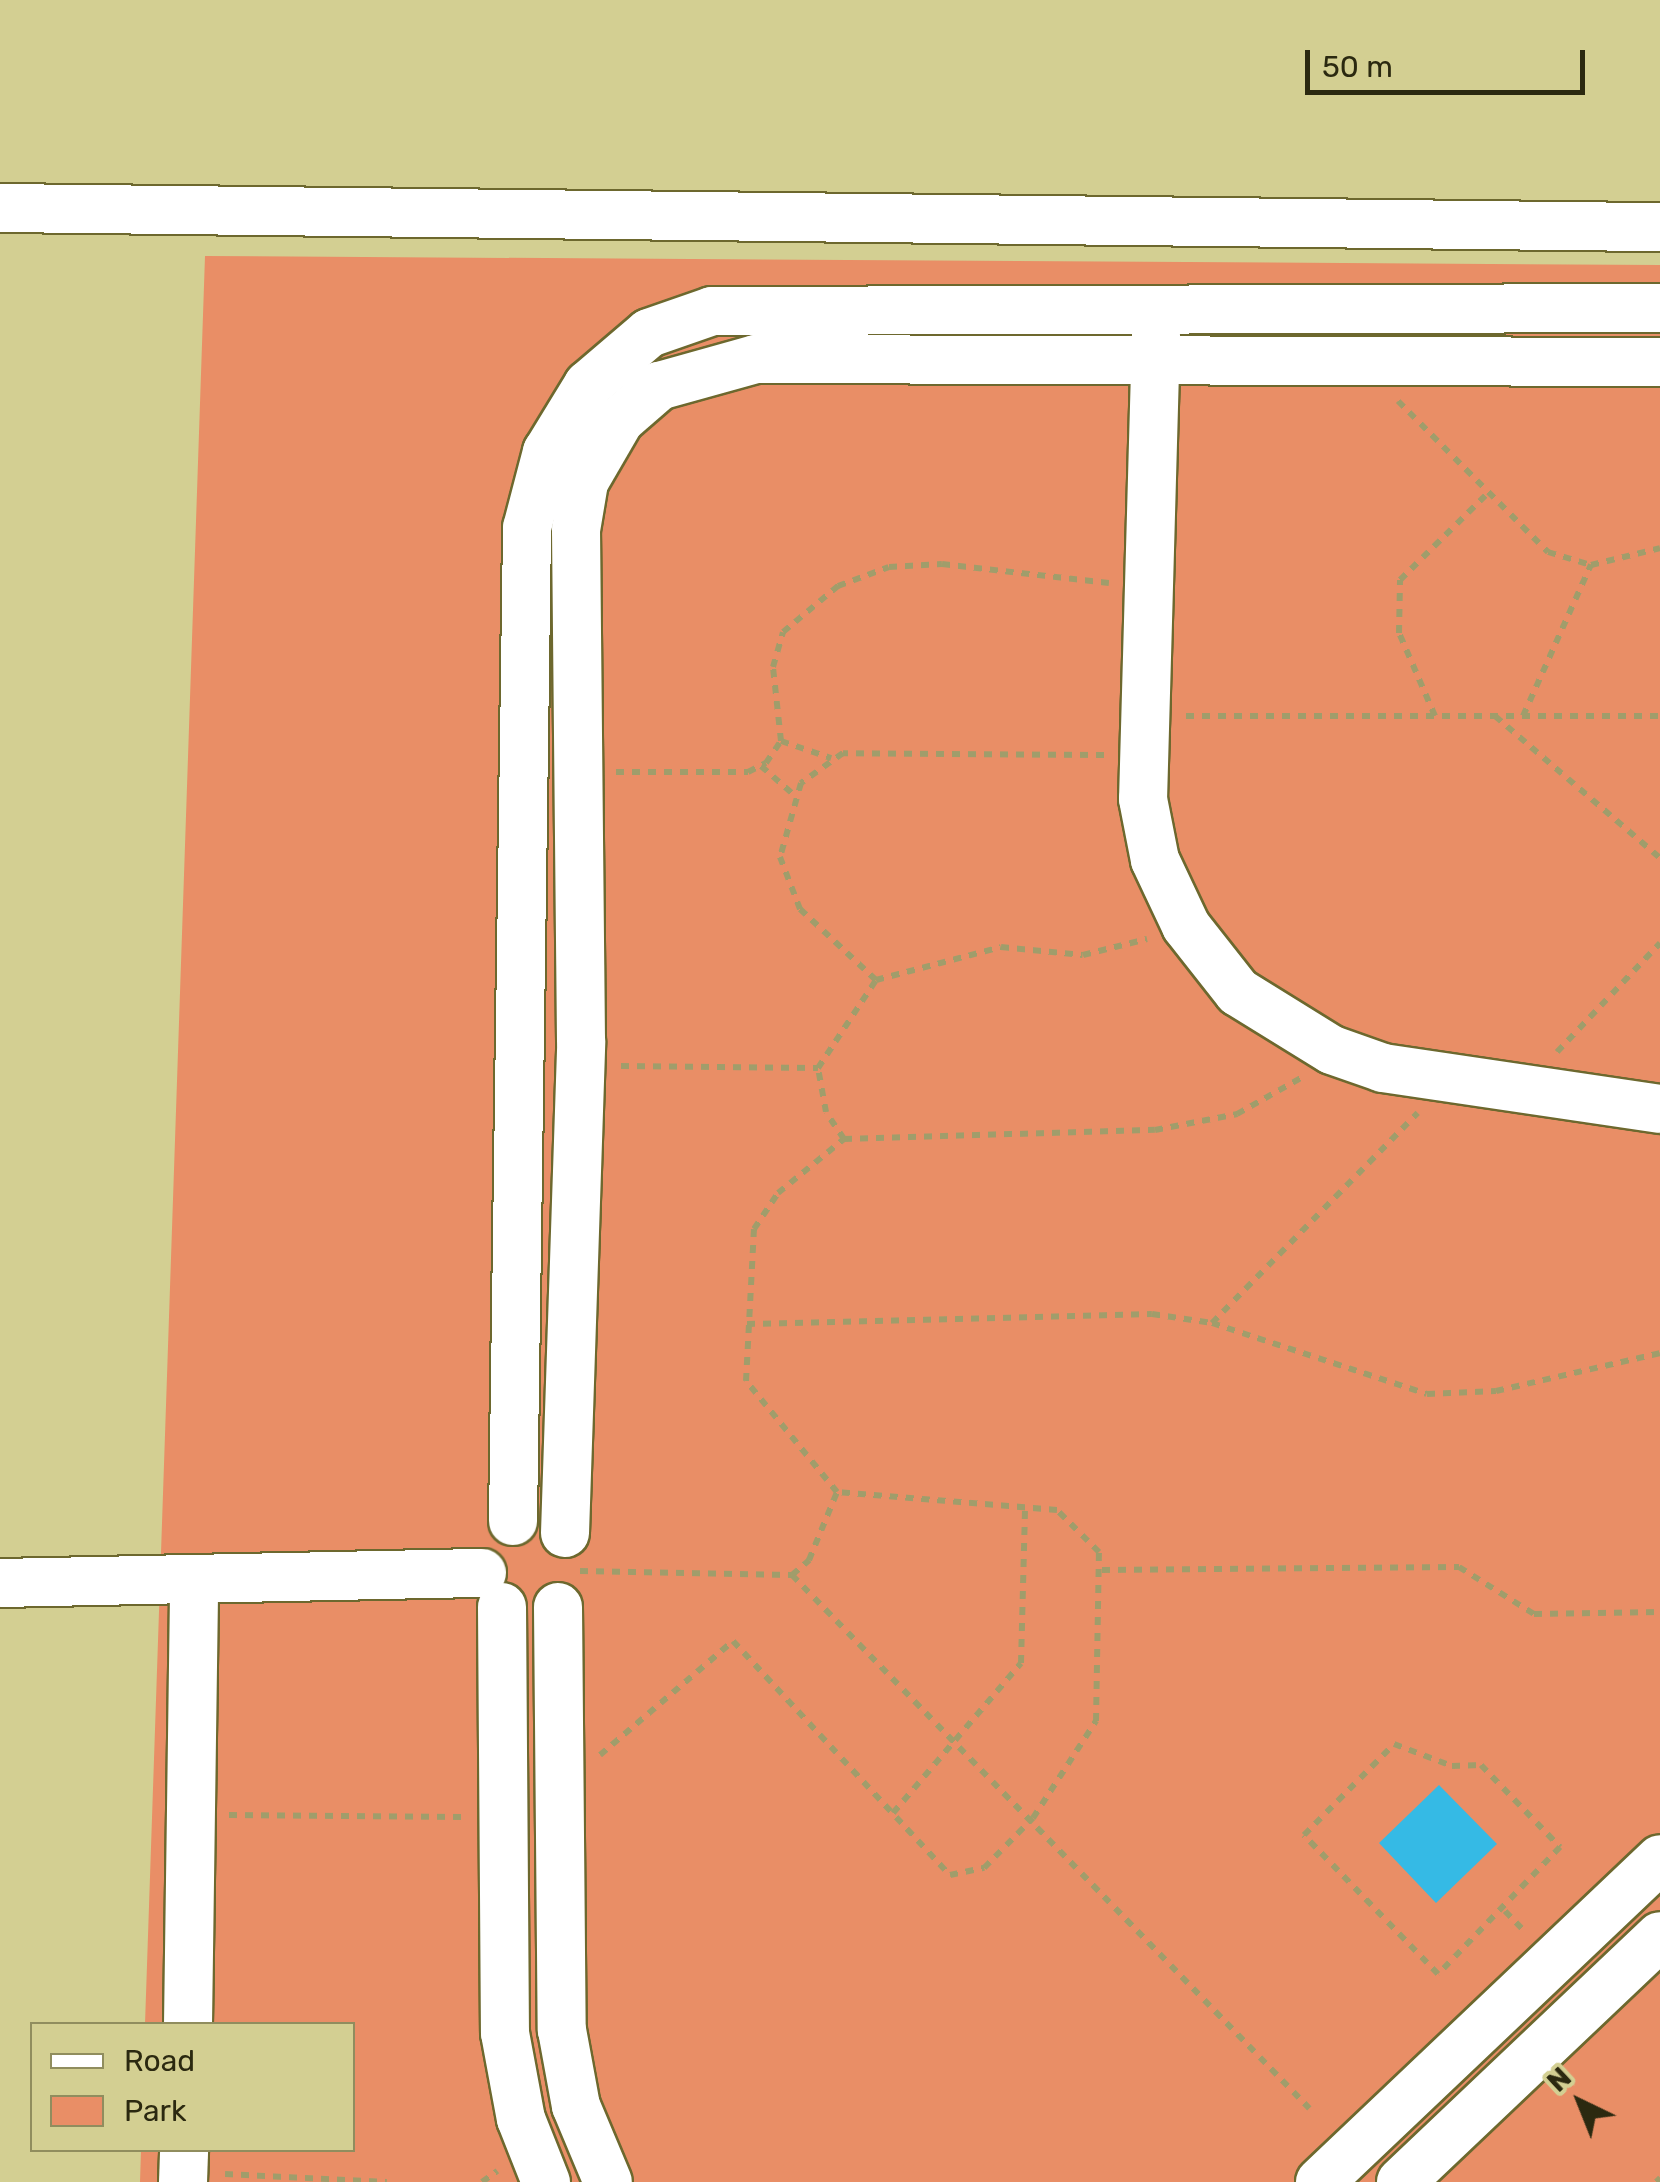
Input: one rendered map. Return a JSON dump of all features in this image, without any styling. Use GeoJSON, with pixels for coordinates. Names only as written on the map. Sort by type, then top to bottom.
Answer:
{"type":"FeatureCollection","features":[{"type":"Feature","properties":{"kind":"street"},"geometry":{"type":"LineString","coordinates":[[0,208],[1660,227]]}},
{"type":"Feature","properties":{"kind":"street"},"geometry":{"type":"LineString","coordinates":[[1157,307],[1146,735],[1148,830],[1186,926],[1238,992],[1332,1050],[1452,1078],[1660,1110]]}},
{"type":"Feature","properties":{"kind":"street"},"geometry":{"type":"LineString","coordinates":[[513,1521],[527,528],[547,452],[588,384],[649,334],[712,311],[1660,308]]}},
{"type":"Feature","properties":{"kind":"street"},"geometry":{"type":"LineString","coordinates":[[608,2182],[576,2106],[562,2030],[560,1792],[580,1065],[576,530],[584,482],[620,420],[659,386],[756,359],[1156,365],[1660,362]]}},
{"type":"Feature","properties":{"kind":"street"},"geometry":{"type":"LineString","coordinates":[[520,872],[580,866]]}},
{"type":"Feature","properties":{"kind":"street"},"geometry":{"type":"LineString","coordinates":[[546,2182],[520,2119],[505,2033],[504,1817],[488,1542],[513,1521],[536,1518],[568,1570]]}},
{"type":"Feature","properties":{"kind":"street"},"geometry":{"type":"LineString","coordinates":[[0,1584],[194,1579],[492,1590],[530,1616],[568,1570]]}},
{"type":"Feature","properties":{"kind":"street"},"geometry":{"type":"LineString","coordinates":[[188,2022],[194,1579]]}},
{"type":"Feature","properties":{"kind":"street"},"geometry":{"type":"LineString","coordinates":[[1320,2182],[1660,1859]]}},
{"type":"Feature","properties":{"kind":"street"},"geometry":{"type":"LineString","coordinates":[[1401,2182],[1660,1936]]}},
{"type":"Feature","properties":{"kind":"path"},"geometry":{"type":"LineString","coordinates":[[1370,362],[1485,496],[1548,552],[1592,565],[1660,548]]}},
{"type":"Feature","properties":{"kind":"path"},"geometry":{"type":"LineString","coordinates":[[1435,716],[1399,632],[1400,580],[1485,496]]}},
{"type":"Feature","properties":{"kind":"path"},"geometry":{"type":"LineString","coordinates":[[761,766],[781,742],[774,667],[782,632],[838,586],[889,567],[942,564],[1152,588]]}},
{"type":"Feature","properties":{"kind":"path"},"geometry":{"type":"LineString","coordinates":[[1523,716],[1592,565]]}},
{"type":"Feature","properties":{"kind":"path"},"geometry":{"type":"LineString","coordinates":[[781,742],[831,758],[1435,716],[1660,716]]}},
{"type":"Feature","properties":{"kind":"path"},"geometry":{"type":"LineString","coordinates":[[1495,716],[1660,858]]}},
{"type":"Feature","properties":{"kind":"path"},"geometry":{"type":"LineString","coordinates":[[831,758],[794,795],[781,838],[786,879],[800,909],[876,980]]}},
{"type":"Feature","properties":{"kind":"path"},"geometry":{"type":"LineString","coordinates":[[580,772],[761,766],[794,795]]}},
{"type":"Feature","properties":{"kind":"path"},"geometry":{"type":"LineString","coordinates":[[844,1139],[826,1112],[818,1068],[876,980],[1002,947],[1100,954],[1186,926]]}},
{"type":"Feature","properties":{"kind":"path"},"geometry":{"type":"LineString","coordinates":[[1528,1088],[1660,943]]}},
{"type":"Feature","properties":{"kind":"path"},"geometry":{"type":"LineString","coordinates":[[560,1792],[733,1641],[960,1879],[977,1874],[1032,1818],[1096,1720],[1102,1570],[1073,1519],[1025,1508],[836,1492],[749,1392],[746,1324],[760,1217],[844,1139],[1200,1122],[1274,1099],[1332,1050]]}},
{"type":"Feature","properties":{"kind":"path"},"geometry":{"type":"LineString","coordinates":[[580,1065],[818,1068]]}},
{"type":"Feature","properties":{"kind":"path"},"geometry":{"type":"LineString","coordinates":[[1212,1322],[1452,1078]]}},
{"type":"Feature","properties":{"kind":"path"},"geometry":{"type":"LineString","coordinates":[[746,1324],[1120,1313],[1212,1322],[1427,1394],[1496,1391],[1660,1353]]}},
{"type":"Feature","properties":{"kind":"path"},"geometry":{"type":"LineString","coordinates":[[792,1575],[808,1560],[836,1492]]}},
{"type":"Feature","properties":{"kind":"path"},"geometry":{"type":"LineString","coordinates":[[893,1813],[1021,1663],[1025,1508]]}},
{"type":"Feature","properties":{"kind":"path"},"geometry":{"type":"LineString","coordinates":[[1102,1570],[1459,1567],[1534,1614],[1660,1612]]}},
{"type":"Feature","properties":{"kind":"path"},"geometry":{"type":"LineString","coordinates":[[568,1570],[792,1575],[1310,2108]]}},
{"type":"Feature","properties":{"kind":"path"},"geometry":{"type":"LineString","coordinates":[[1394,1744],[1452,1766],[1481,1765],[1560,1847],[1443,1972],[1423,1968],[1304,1835],[1394,1744]]}},
{"type":"Feature","properties":{"kind":"path"},"geometry":{"type":"LineString","coordinates":[[193,1815],[504,1817]]}},
{"type":"Feature","properties":{"kind":"path"},"geometry":{"type":"LineString","coordinates":[[184,2168],[388,2182]]}},
{"type":"Feature","properties":{"kind":"green space"},"geometry":{"type":"Polygon","coordinates":[[[205,256],[1660,265],[1660,2182],[140,2182],[141,2152],[355,2152],[355,2022],[145,2022],[205,256]]]}},
{"type":"Feature","properties":{"kind":"water"},"geometry":{"type":"Polygon","coordinates":[[[1439,1785],[1497,1844],[1436,1903],[1379,1843],[1439,1785]]]}}]}
